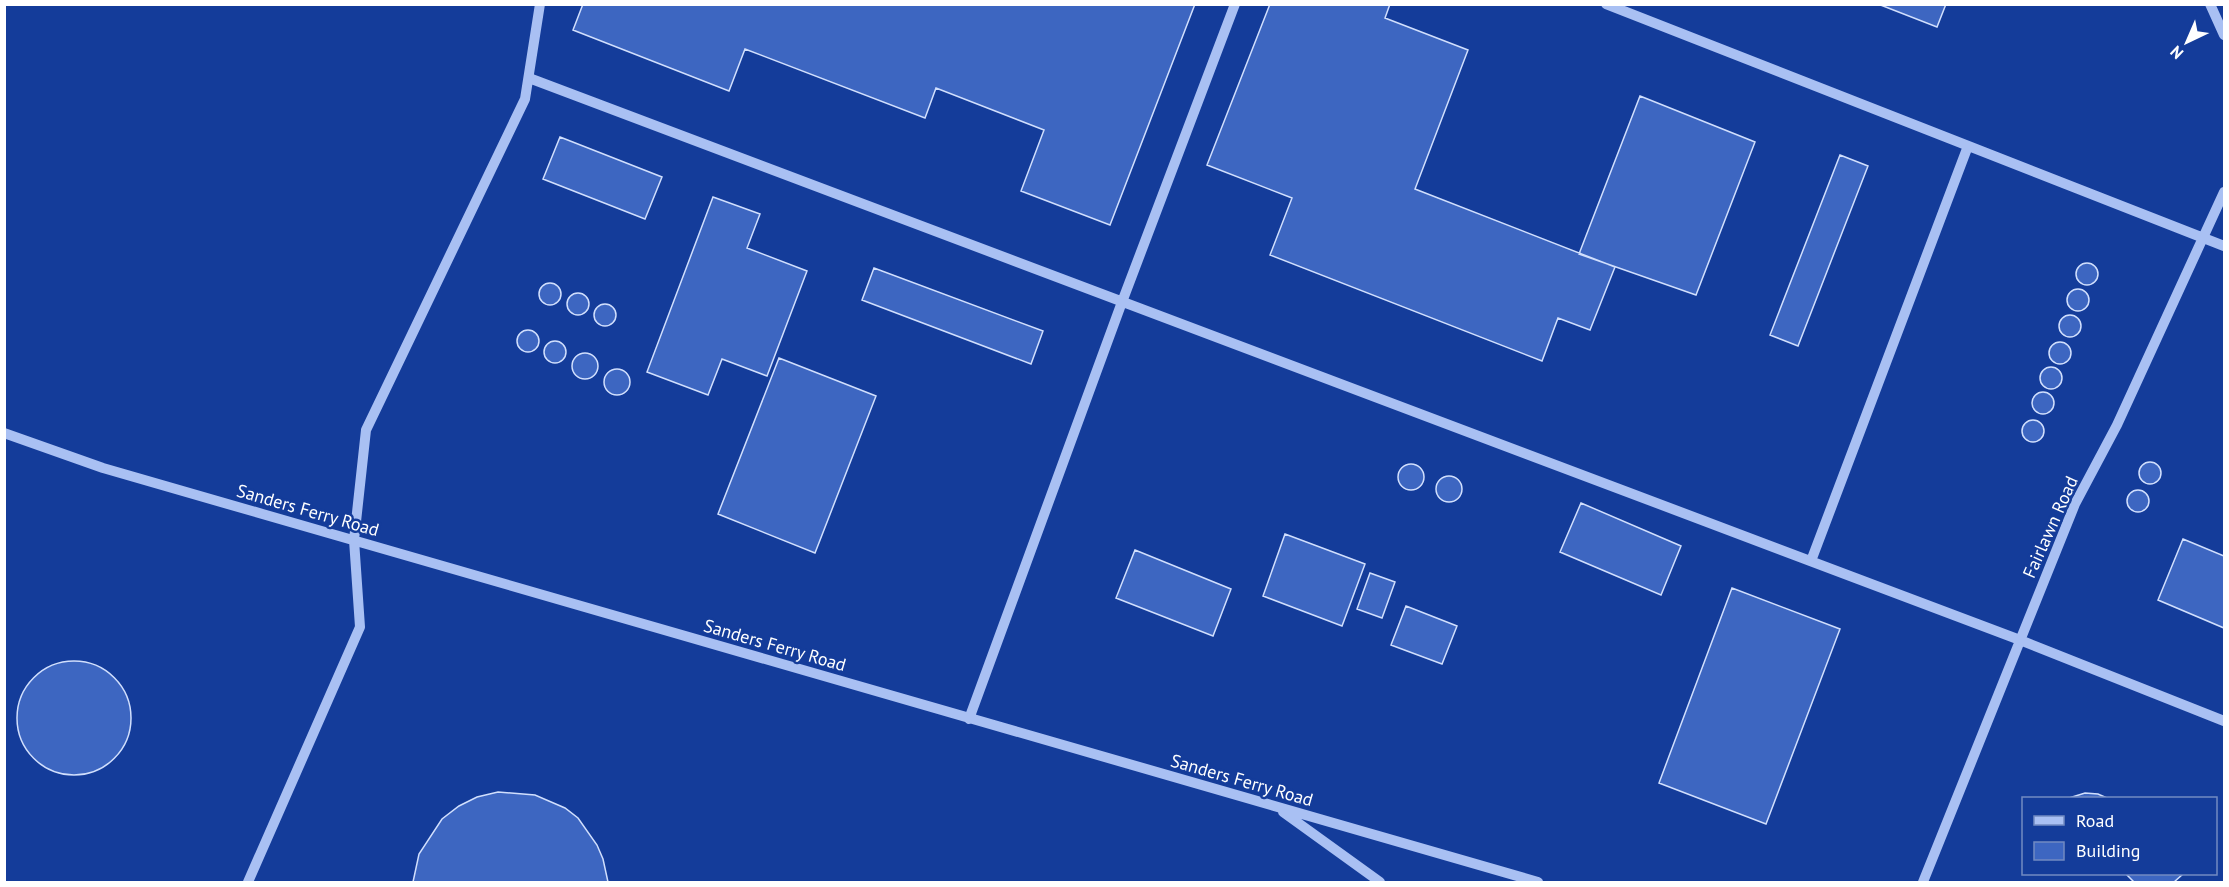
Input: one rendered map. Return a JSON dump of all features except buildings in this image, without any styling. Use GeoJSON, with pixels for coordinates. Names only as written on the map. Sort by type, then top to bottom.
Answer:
{"type":"FeatureCollection","features":[{"type":"Feature","properties":{"kind":"street"},"geometry":{"type":"LineString","coordinates":[[248,882],[360,627],[354,540],[366,430],[525,99],[540,4]]}},
{"type":"Feature","properties":{"kind":"street"},"geometry":{"type":"LineString","coordinates":[[969,719],[1122,302],[1235,4]]}},
{"type":"Feature","properties":{"kind":"street"},"geometry":{"type":"LineString","coordinates":[[1606,4],[2224,246]]}},
{"type":"Feature","properties":{"kind":"street"},"geometry":{"type":"LineString","coordinates":[[2210,4],[2224,35]]}},
{"type":"Feature","properties":{"kind":"street"},"geometry":{"type":"LineString","coordinates":[[529,78],[2020,640],[2224,721]]}},
{"type":"Feature","properties":{"kind":"street"},"geometry":{"type":"LineString","coordinates":[[1811,561],[1968,146]]}},
{"type":"Feature","properties":{"kind":"street","name":"Fairlawn Road"},"geometry":{"type":"LineString","coordinates":[[1923,882],[2075,504],[2117,425],[2224,192]]}},
{"type":"Feature","properties":{"kind":"street","name":"Sanders Ferry Road"},"geometry":{"type":"LineString","coordinates":[[4,433],[103,468],[1538,882]]}},
{"type":"Feature","properties":{"kind":"street"},"geometry":{"type":"LineString","coordinates":[[1277,808],[1380,882]]}}]}
